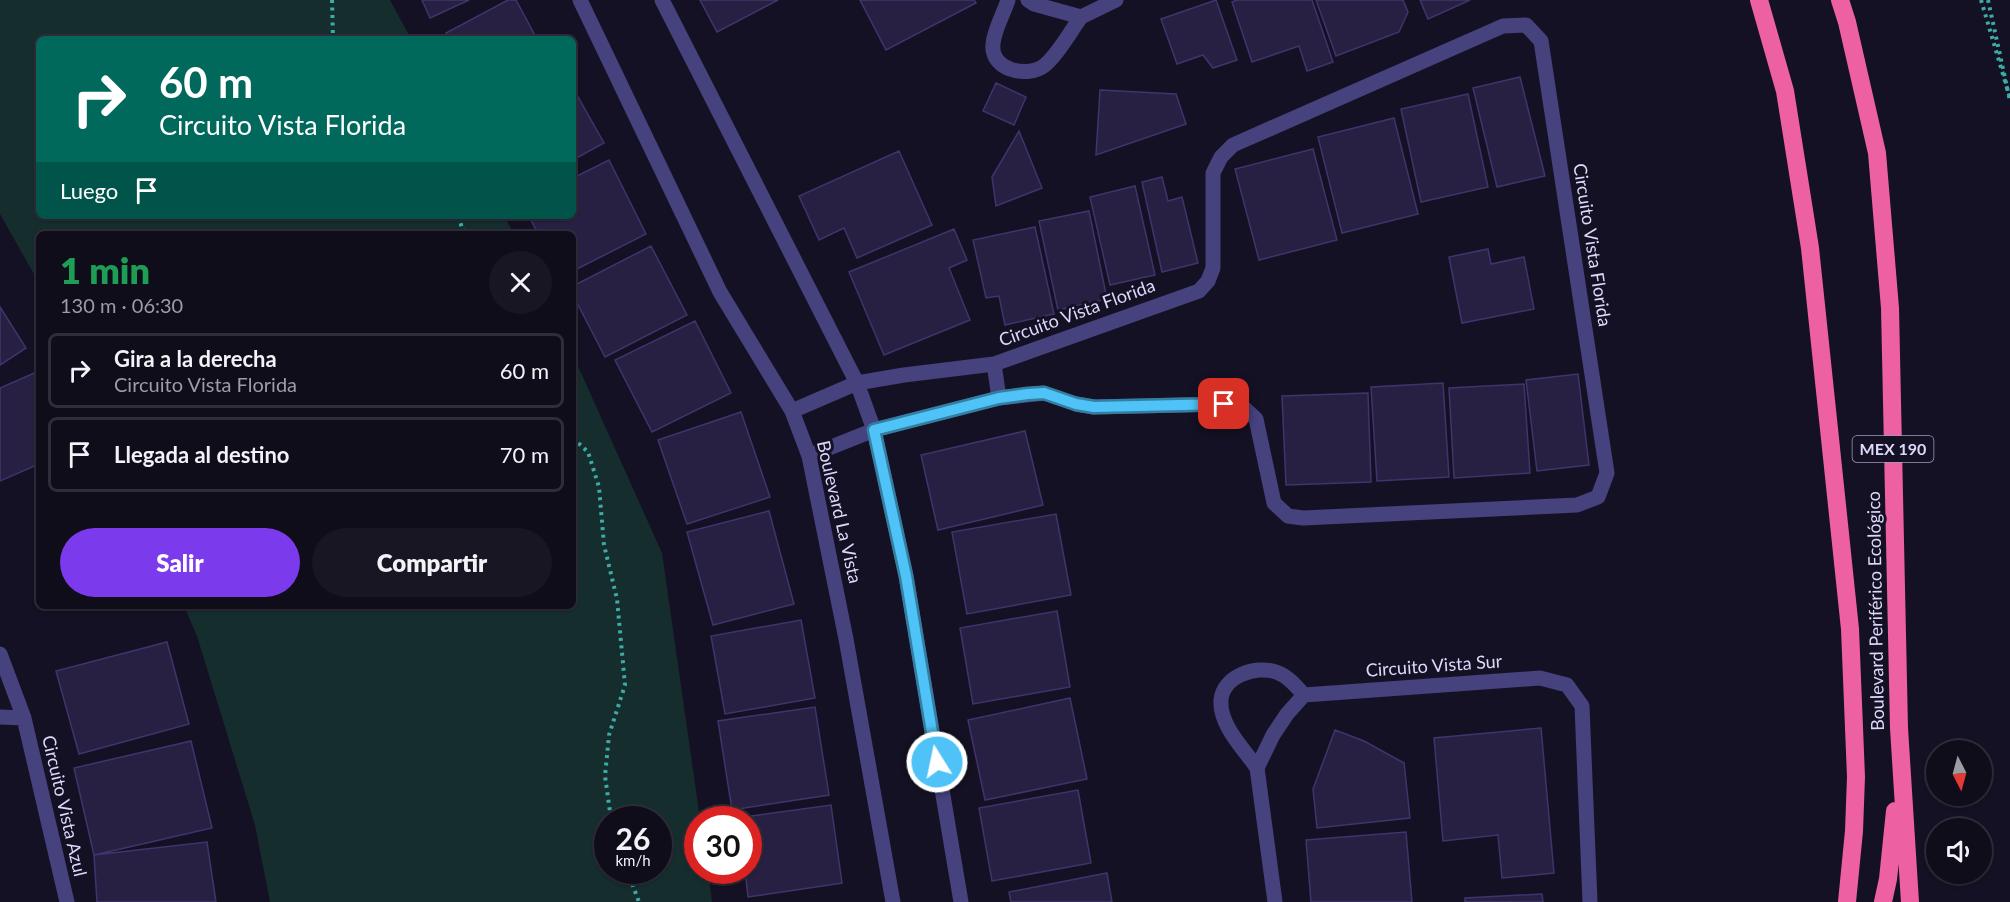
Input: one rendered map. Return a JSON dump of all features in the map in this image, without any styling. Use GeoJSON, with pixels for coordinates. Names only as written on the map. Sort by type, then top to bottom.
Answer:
{"type":"FeatureCollection","features":[{"type":"Feature","properties":{"kind":"highway"},"geometry":{"type":"LineString","coordinates":[[1759,0],[1785,91],[1810,248],[1850,629],[1856,777],[1854,831],[1847,902]]}},
{"type":"Feature","properties":{"kind":"highway","name":"Boulevard Periférico Ecológico"},"geometry":{"type":"LineString","coordinates":[[1840,0],[1877,153],[1889,296],[1899,728],[1910,902]]}},
{"type":"Feature","properties":{"kind":"highway"},"geometry":{"type":"LineString","coordinates":[[1883,902],[1888,879],[1894,821],[1899,728]]}},
{"type":"Feature","properties":{"kind":"street","name":"Boulevard La Vista"},"geometry":{"type":"LineString","coordinates":[[580,0],[720,292],[792,411],[809,456],[846,639],[893,902]]}},
{"type":"Feature","properties":{"kind":"street"},"geometry":{"type":"LineString","coordinates":[[662,0],[857,383],[874,430],[906,576],[961,902]]}},
{"type":"Feature","properties":{"kind":"street"},"geometry":{"type":"LineString","coordinates":[[1008,0],[993,45],[995,57],[1005,68],[1020,72],[1037,70],[1046,64],[1081,17],[1116,0]]}},
{"type":"Feature","properties":{"kind":"street"},"geometry":{"type":"LineString","coordinates":[[1028,0],[1034,4],[1081,17]]}},
{"type":"Feature","properties":{"kind":"street","name":"Circuito Vista Florida"},"geometry":{"type":"LineString","coordinates":[[792,411],[857,383],[994,364],[1199,291],[1208,281],[1212,268],[1212,173],[1221,157],[1233,146],[1503,26],[1526,25],[1541,41],[1607,473],[1598,497],[1577,505],[1303,518],[1288,516],[1274,503],[1256,419],[1243,407],[1224,404],[1094,407],[1076,404],[1044,393],[999,398],[874,430],[809,456]]}},
{"type":"Feature","properties":{"kind":"street"},"geometry":{"type":"LineString","coordinates":[[994,364],[999,398]]}},
{"type":"Feature","properties":{"kind":"street","name":"Circuito Vista Azul"},"geometry":{"type":"LineString","coordinates":[[0,654],[24,718],[67,902]]}},
{"type":"Feature","properties":{"kind":"street"},"geometry":{"type":"LineString","coordinates":[[1257,768],[1273,735],[1304,695],[1290,679],[1275,672],[1259,670],[1239,675],[1226,686],[1221,700],[1224,718],[1257,768],[1275,902]]}},
{"type":"Feature","properties":{"kind":"street","name":"Circuito Vista Sur"},"geometry":{"type":"LineString","coordinates":[[1304,695],[1540,678],[1567,685],[1582,706],[1590,902]]}},
{"type":"Feature","properties":{"kind":"street","name":"Circuito Vista Azul"},"geometry":{"type":"LineString","coordinates":[[0,717],[24,718]]}},
{"type":"Feature","properties":{"kind":"path"},"geometry":{"type":"LineString","coordinates":[[332,0],[333,36]]}},
{"type":"Feature","properties":{"kind":"path"},"geometry":{"type":"LineString","coordinates":[[1981,0],[2010,100]]}},
{"type":"Feature","properties":{"kind":"path"},"geometry":{"type":"LineString","coordinates":[[1988,0],[2010,100]]}},
{"type":"Feature","properties":{"kind":"path"},"geometry":{"type":"LineString","coordinates":[[576,441],[588,452],[599,487],[604,545],[617,599],[625,685],[609,735],[605,776],[609,806]]}},
{"type":"Feature","properties":{"kind":"path"},"geometry":{"type":"LineString","coordinates":[[632,884],[639,902]]}},
{"type":"Feature","properties":{"kind":"green space"},"geometry":{"type":"Polygon","coordinates":[[[0,0],[390,0],[409,36],[36,36],[36,219],[506,219],[512,231],[36,231],[36,278],[0,214],[0,0]]]}},
{"type":"Feature","properties":{"kind":"green space"},"geometry":{"type":"Polygon","coordinates":[[[576,362],[662,553],[698,806],[684,806],[684,884],[710,884],[712,902],[270,902],[255,825],[197,636],[185,609],[576,609],[576,362]]]}},
{"type":"Feature","properties":{"kind":"building"},"geometry":{"type":"Polygon","coordinates":[[[422,0],[469,0],[430,18],[422,0]]]}},
{"type":"Feature","properties":{"kind":"building"},"geometry":{"type":"Polygon","coordinates":[[[508,0],[516,0],[535,36],[448,36],[446,33],[508,0]]]}},
{"type":"Feature","properties":{"kind":"building"},"geometry":{"type":"Polygon","coordinates":[[[700,0],[778,0],[717,32],[700,0]]]}},
{"type":"Feature","properties":{"kind":"building"},"geometry":{"type":"Polygon","coordinates":[[[860,0],[974,0],[976,3],[886,50],[860,0]]]}},
{"type":"Feature","properties":{"kind":"building"},"geometry":{"type":"Polygon","coordinates":[[[1216,0],[1237,60],[1213,68],[1203,55],[1177,64],[1161,19],[1216,0]]]}},
{"type":"Feature","properties":{"kind":"building"},"geometry":{"type":"Polygon","coordinates":[[[1237,0],[1312,0],[1333,62],[1307,71],[1299,46],[1252,62],[1232,2],[1237,0]]]}},
{"type":"Feature","properties":{"kind":"building"},"geometry":{"type":"Polygon","coordinates":[[[1316,0],[1403,0],[1408,12],[1399,32],[1336,56],[1316,0]]]}},
{"type":"Feature","properties":{"kind":"building"},"geometry":{"type":"Polygon","coordinates":[[[1420,0],[1470,0],[1428,19],[1420,0]]]}},
{"type":"Feature","properties":{"kind":"building"},"geometry":{"type":"Polygon","coordinates":[[[1520,77],[1545,176],[1497,187],[1473,88],[1520,77]]]}},
{"type":"Feature","properties":{"kind":"building"},"geometry":{"type":"Polygon","coordinates":[[[996,83],[1026,97],[1014,125],[983,111],[996,83]]]}},
{"type":"Feature","properties":{"kind":"building"},"geometry":{"type":"Polygon","coordinates":[[[1100,90],[1176,94],[1186,124],[1096,155],[1100,90]]]}},
{"type":"Feature","properties":{"kind":"building"},"geometry":{"type":"Polygon","coordinates":[[[576,93],[604,143],[576,158],[576,93]]]}},
{"type":"Feature","properties":{"kind":"building"},"geometry":{"type":"Polygon","coordinates":[[[1468,94],[1488,187],[1421,202],[1401,109],[1468,94]]]}},
{"type":"Feature","properties":{"kind":"building"},"geometry":{"type":"Polygon","coordinates":[[[1394,118],[1418,214],[1342,233],[1318,137],[1394,118]]]}},
{"type":"Feature","properties":{"kind":"building"},"geometry":{"type":"Polygon","coordinates":[[[1019,131],[1042,188],[996,206],[992,177],[1019,131]]]}},
{"type":"Feature","properties":{"kind":"building"},"geometry":{"type":"Polygon","coordinates":[[[1313,149],[1337,240],[1259,260],[1235,169],[1313,149]]]}},
{"type":"Feature","properties":{"kind":"building"},"geometry":{"type":"Polygon","coordinates":[[[899,151],[932,225],[857,258],[844,228],[819,240],[799,196],[899,151]]]}},
{"type":"Feature","properties":{"kind":"building"},"geometry":{"type":"Polygon","coordinates":[[[609,160],[646,234],[576,269],[576,231],[536,231],[530,219],[576,219],[576,176],[609,160]]]}},
{"type":"Feature","properties":{"kind":"building"},"geometry":{"type":"Polygon","coordinates":[[[1162,177],[1168,201],[1182,197],[1198,263],[1162,272],[1142,182],[1162,177]]]}},
{"type":"Feature","properties":{"kind":"building"},"geometry":{"type":"Polygon","coordinates":[[[1135,186],[1155,275],[1110,285],[1090,197],[1135,186]]]}},
{"type":"Feature","properties":{"kind":"building"},"geometry":{"type":"Polygon","coordinates":[[[1089,211],[1107,299],[1058,310],[1039,221],[1089,211]]]}},
{"type":"Feature","properties":{"kind":"building"},"geometry":{"type":"Polygon","coordinates":[[[1035,227],[1054,314],[1005,325],[999,296],[986,298],[973,240],[1035,227]]]}},
{"type":"Feature","properties":{"kind":"building"},"geometry":{"type":"Polygon","coordinates":[[[954,229],[967,260],[949,268],[970,320],[884,355],[849,272],[954,229]]]}},
{"type":"Feature","properties":{"kind":"building"},"geometry":{"type":"Polygon","coordinates":[[[651,246],[687,315],[605,357],[576,301],[576,284],[651,246]]]}},
{"type":"Feature","properties":{"kind":"building"},"geometry":{"type":"Polygon","coordinates":[[[1488,249],[1491,264],[1524,257],[1534,309],[1462,323],[1449,257],[1488,249]]]}},
{"type":"Feature","properties":{"kind":"building"},"geometry":{"type":"Polygon","coordinates":[[[0,307],[26,348],[0,365],[0,307]]]}},
{"type":"Feature","properties":{"kind":"building"},"geometry":{"type":"Polygon","coordinates":[[[695,321],[731,393],[652,432],[615,360],[695,321]]]}},
{"type":"Feature","properties":{"kind":"building"},"geometry":{"type":"Polygon","coordinates":[[[36,372],[36,465],[0,481],[0,388],[36,372]]]}},
{"type":"Feature","properties":{"kind":"building"},"geometry":{"type":"Polygon","coordinates":[[[1578,374],[1589,465],[1537,471],[1526,380],[1578,374]]]}},
{"type":"Feature","properties":{"kind":"building"},"geometry":{"type":"Polygon","coordinates":[[[1443,383],[1449,477],[1377,481],[1371,387],[1443,383]]]}},
{"type":"Feature","properties":{"kind":"building"},"geometry":{"type":"Polygon","coordinates":[[[1524,384],[1530,473],[1454,478],[1449,388],[1524,384]]]}},
{"type":"Feature","properties":{"kind":"building"},"geometry":{"type":"Polygon","coordinates":[[[1368,393],[1371,482],[1286,485],[1282,396],[1368,393]]]}},
{"type":"Feature","properties":{"kind":"building"},"geometry":{"type":"Polygon","coordinates":[[[741,412],[770,497],[687,524],[658,440],[741,412]]]}},
{"type":"Feature","properties":{"kind":"building"},"geometry":{"type":"Polygon","coordinates":[[[1025,431],[1043,505],[938,530],[921,455],[1025,431]]]}},
{"type":"Feature","properties":{"kind":"building"},"geometry":{"type":"Polygon","coordinates":[[[769,511],[794,604],[713,625],[687,532],[769,511]]]}},
{"type":"Feature","properties":{"kind":"building"},"geometry":{"type":"Polygon","coordinates":[[[1056,514],[1071,595],[967,614],[952,532],[1056,514]]]}},
{"type":"Feature","properties":{"kind":"building"},"geometry":{"type":"Polygon","coordinates":[[[1057,611],[1070,687],[973,704],[960,628],[1057,611]]]}},
{"type":"Feature","properties":{"kind":"building"},"geometry":{"type":"Polygon","coordinates":[[[801,620],[815,698],[725,714],[711,636],[801,620]]]}},
{"type":"Feature","properties":{"kind":"building"},"geometry":{"type":"Polygon","coordinates":[[[167,642],[189,724],[79,754],[56,671],[167,642]]]}},
{"type":"Feature","properties":{"kind":"building"},"geometry":{"type":"Polygon","coordinates":[[[1070,698],[1087,779],[985,800],[968,720],[1070,698]]]}},
{"type":"Feature","properties":{"kind":"building"},"geometry":{"type":"Polygon","coordinates":[[[815,707],[829,795],[758,806],[731,806],[718,721],[815,707]]]}},
{"type":"Feature","properties":{"kind":"building"},"geometry":{"type":"Polygon","coordinates":[[[1541,728],[1554,873],[1502,878],[1498,835],[1443,841],[1434,738],[1541,728]]]}},
{"type":"Feature","properties":{"kind":"building"},"geometry":{"type":"Polygon","coordinates":[[[1335,730],[1364,741],[1404,763],[1410,818],[1317,828],[1313,789],[1335,730]]]}},
{"type":"Feature","properties":{"kind":"building"},"geometry":{"type":"Polygon","coordinates":[[[191,741],[212,828],[94,855],[74,768],[191,741]]]}},
{"type":"Feature","properties":{"kind":"building"},"geometry":{"type":"Polygon","coordinates":[[[1078,790],[1091,863],[992,881],[979,808],[1078,790]]]}},
{"type":"Feature","properties":{"kind":"building"},"geometry":{"type":"Polygon","coordinates":[[[831,805],[842,883],[748,897],[747,884],[762,884],[762,815],[831,805]]]}},
{"type":"Feature","properties":{"kind":"building"},"geometry":{"type":"Polygon","coordinates":[[[1406,832],[1412,902],[1311,902],[1306,840],[1406,832]]]}},
{"type":"Feature","properties":{"kind":"building"},"geometry":{"type":"Polygon","coordinates":[[[207,842],[216,902],[97,902],[94,855],[207,842]]]}},
{"type":"Feature","properties":{"kind":"building"},"geometry":{"type":"Polygon","coordinates":[[[1107,873],[1112,902],[1011,902],[1009,892],[1107,873]]]}},
{"type":"Feature","properties":{"kind":"building"},"geometry":{"type":"Polygon","coordinates":[[[1542,894],[1543,902],[1465,902],[1465,898],[1542,894]]]}},
{"type":"Feature","properties":{"kind":"route"},"geometry":{"type":"LineString","coordinates":[[937,762],[906,576],[874,430],[999,398],[1028,394],[1044,393],[1076,404],[1094,407],[1224,404]]}}]}
